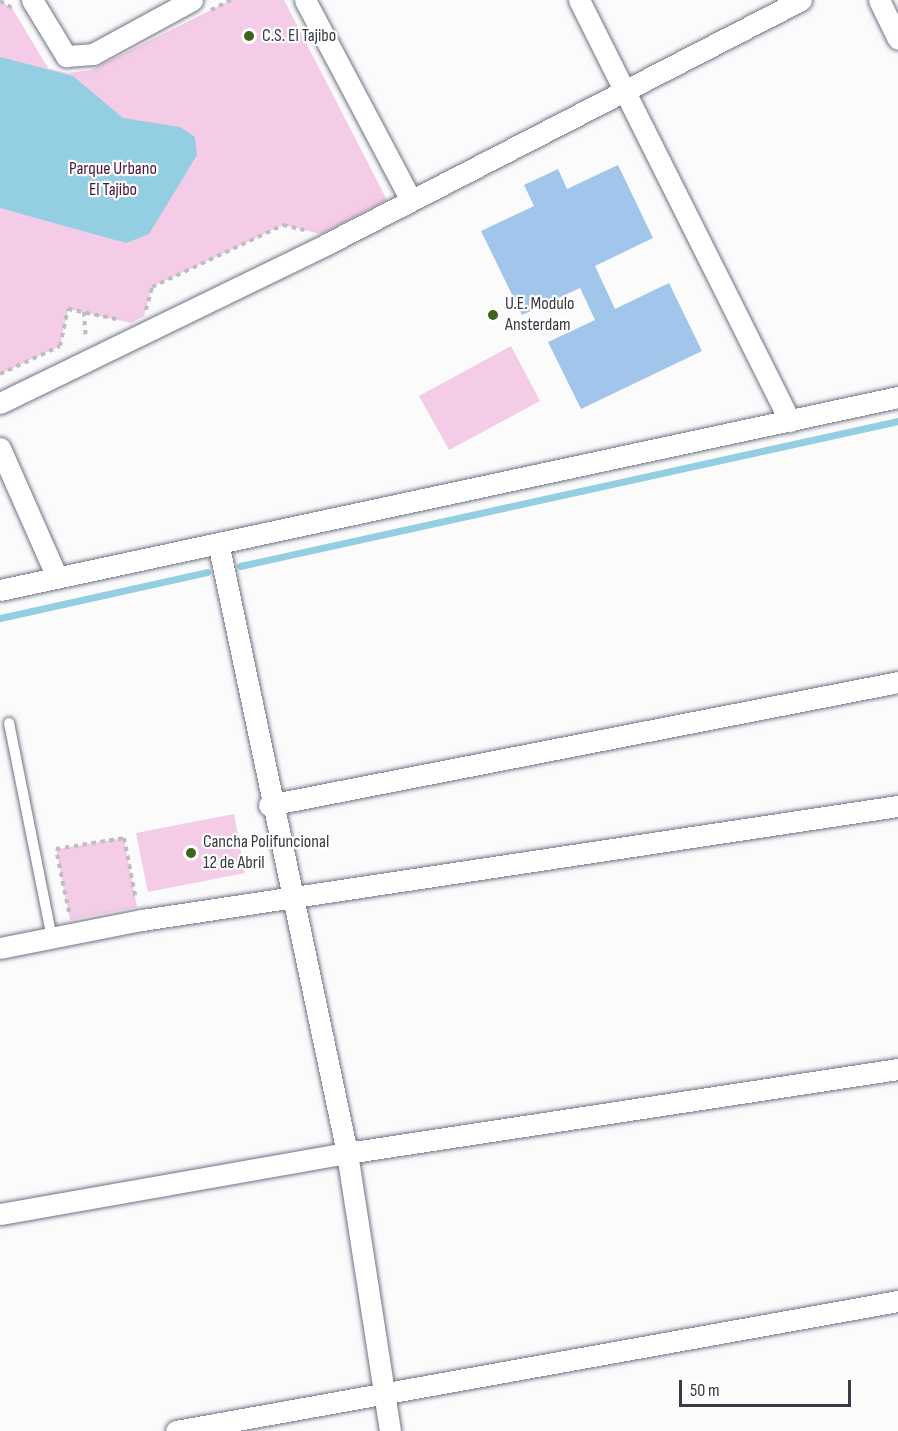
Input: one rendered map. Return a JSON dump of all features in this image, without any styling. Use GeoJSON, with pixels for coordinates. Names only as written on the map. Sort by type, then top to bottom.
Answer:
{"type":"FeatureCollection","features":[{"type":"Feature","properties":{"kind":"street"},"geometry":{"type":"LineString","coordinates":[[32,0],[66,56],[93,54],[192,0]]}},
{"type":"Feature","properties":{"kind":"street"},"geometry":{"type":"LineString","coordinates":[[305,0],[410,198]]}},
{"type":"Feature","properties":{"kind":"street"},"geometry":{"type":"LineString","coordinates":[[579,0],[621,88],[790,421]]}},
{"type":"Feature","properties":{"kind":"street"},"geometry":{"type":"LineString","coordinates":[[0,403],[410,198],[621,88],[801,0]]}},
{"type":"Feature","properties":{"kind":"street"},"geometry":{"type":"LineString","coordinates":[[879,0],[898,39]]}},
{"type":"Feature","properties":{"kind":"street"},"geometry":{"type":"LineString","coordinates":[[0,590],[219,547],[898,397]]}},
{"type":"Feature","properties":{"kind":"street"},"geometry":{"type":"LineString","coordinates":[[0,448],[57,577]]}},
{"type":"Feature","properties":{"kind":"street"},"geometry":{"type":"LineString","coordinates":[[219,547],[269,806],[292,899],[346,1153],[390,1431]]}},
{"type":"Feature","properties":{"kind":"street"},"geometry":{"type":"LineString","coordinates":[[269,806],[898,682]]}},
{"type":"Feature","properties":{"kind":"street"},"geometry":{"type":"LineString","coordinates":[[0,948],[292,899],[898,806]]}},
{"type":"Feature","properties":{"kind":"street"},"geometry":{"type":"LineString","coordinates":[[0,1214],[346,1153],[898,1069]]}},
{"type":"Feature","properties":{"kind":"street"},"geometry":{"type":"LineString","coordinates":[[176,1431],[898,1301]]}},
{"type":"Feature","properties":{"kind":"lane"},"geometry":{"type":"LineString","coordinates":[[9,723],[52,938]]}},
{"type":"Feature","properties":{"kind":"path"},"geometry":{"type":"LineString","coordinates":[[144,316],[152,287],[283,225],[312,232]]}},
{"type":"Feature","properties":{"kind":"path"},"geometry":{"type":"LineString","coordinates":[[0,374],[60,346],[68,309],[131,323]]}},
{"type":"Feature","properties":{"kind":"path"},"geometry":{"type":"LineString","coordinates":[[70,920],[56,849],[124,838],[137,907]]}},
{"type":"Feature","properties":{"kind":"green space","name":"Parque Urbano El Tajibo"},"geometry":{"type":"Polygon","coordinates":[[[231,0],[284,0],[387,200],[321,234],[283,225],[152,287],[144,316],[131,323],[68,309],[60,346],[0,374],[0,1],[12,8],[48,68],[67,73],[91,70],[231,0]]]}},
{"type":"Feature","properties":{"kind":"green space"},"geometry":{"type":"Polygon","coordinates":[[[511,346],[540,401],[449,450],[419,396],[511,346]]]}},
{"type":"Feature","properties":{"kind":"green space","name":"Cancha Polifuncional 12 de Abril"},"geometry":{"type":"Polygon","coordinates":[[[234,814],[245,873],[148,892],[136,833],[234,814]]]}},
{"type":"Feature","properties":{"kind":"green space"},"geometry":{"type":"Polygon","coordinates":[[[124,838],[137,907],[70,920],[56,849],[124,838]]]}},
{"type":"Feature","properties":{"kind":"water"},"geometry":{"type":"Polygon","coordinates":[[[0,57],[73,76],[123,118],[180,127],[195,137],[197,155],[149,234],[126,243],[0,208],[0,57]]]}},
{"type":"Feature","properties":{"kind":"building"},"geometry":{"type":"Polygon","coordinates":[[[618,165],[653,238],[595,266],[615,309],[669,283],[702,351],[581,409],[548,342],[595,320],[580,288],[522,315],[481,231],[534,206],[524,185],[558,169],[567,189],[618,165]]]}},
{"type":"Feature","properties":{"kind":"waterway"},"geometry":{"type":"LineString","coordinates":[[240,566],[898,421]]}},
{"type":"Feature","properties":{"kind":"waterway"},"geometry":{"type":"LineString","coordinates":[[0,618],[207,572]]}},
{"type":"Feature","properties":{"kind":"place","name":"C.S. El Tajibo"},"geometry":{"type":"Point","coordinates":[249,36]}},
{"type":"Feature","properties":{"kind":"place","name":"U.E. Modulo Ansterdam"},"geometry":{"type":"Point","coordinates":[493,315]}},
{"type":"Feature","properties":{"kind":"place","name":"Cancha Polifuncional 12 de Abril"},"geometry":{"type":"Point","coordinates":[191,853]}}]}
